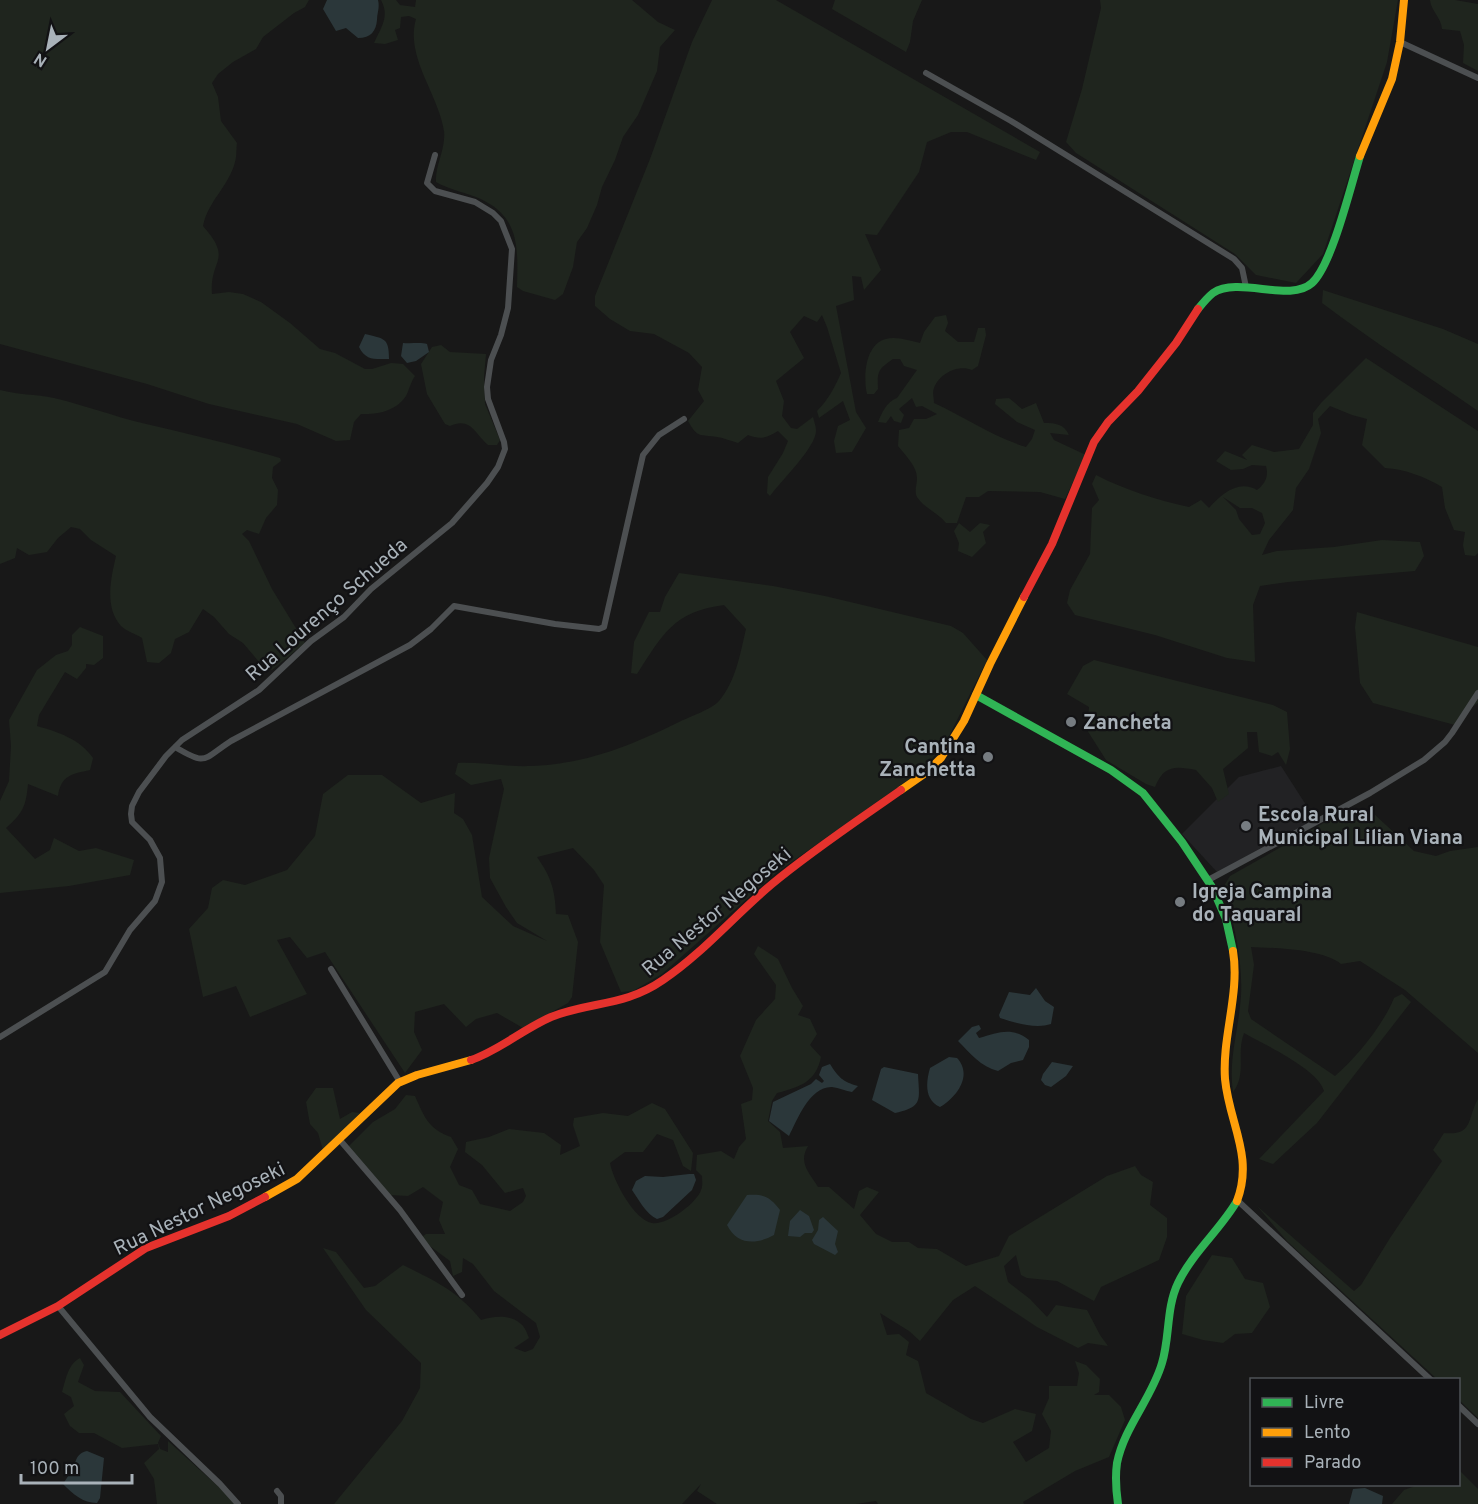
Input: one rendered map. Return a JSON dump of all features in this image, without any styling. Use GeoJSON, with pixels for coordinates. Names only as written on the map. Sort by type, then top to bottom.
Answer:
{"type":"FeatureCollection","features":[{"type":"Feature","properties":{"kind":"street","name":"Rua Nestor Negoseki"},"geometry":{"type":"LineString","coordinates":[[0,1335],[58,1306],[146,1248],[211,1224],[297,1179],[400,1082],[475,1058],[560,1014],[606,1006],[633,998],[666,979],[748,904],[801,860],[927,772],[953,741],[1052,544],[1089,453],[1100,432],[1145,382],[1213,293],[1223,289],[1246,287],[1287,291],[1309,286],[1317,278],[1331,250],[1357,167],[1392,79],[1400,42],[1404,0]]}},
{"type":"Feature","properties":{"kind":"street"},"geometry":{"type":"LineString","coordinates":[[1400,42],[1478,78]]}},
{"type":"Feature","properties":{"kind":"street"},"geometry":{"type":"LineString","coordinates":[[926,73],[1011,121],[1234,259],[1242,268],[1246,287]]}},
{"type":"Feature","properties":{"kind":"street","name":"Rua Lourenço Schueda"},"geometry":{"type":"LineString","coordinates":[[0,1037],[105,972],[130,930],[155,902],[162,882],[160,858],[150,840],[132,822],[132,806],[139,792],[175,747],[259,690],[311,641],[344,617],[371,589],[452,524],[487,483],[502,458],[504,442],[488,399],[487,387],[488,371],[508,308],[512,249],[501,221],[493,213],[475,202],[445,194],[426,183],[435,155]]}},
{"type":"Feature","properties":{"kind":"street"},"geometry":{"type":"LineString","coordinates":[[175,747],[196,759],[207,758],[231,741],[410,645],[431,629],[454,606],[555,624],[599,630],[604,627],[643,455],[659,435],[684,419]]}},
{"type":"Feature","properties":{"kind":"street"},"geometry":{"type":"LineString","coordinates":[[1210,879],[1370,793],[1424,759],[1445,742],[1478,693]]}},
{"type":"Feature","properties":{"kind":"street"},"geometry":{"type":"LineString","coordinates":[[976,695],[1130,782],[1149,800],[1210,879],[1225,914],[1234,959],[1224,1067],[1227,1096],[1237,1131],[1244,1176],[1237,1200],[1183,1275],[1175,1291],[1162,1364],[1126,1435],[1115,1465],[1118,1504]]}},
{"type":"Feature","properties":{"kind":"street"},"geometry":{"type":"LineString","coordinates":[[331,969],[400,1082]]}},
{"type":"Feature","properties":{"kind":"street"},"geometry":{"type":"LineString","coordinates":[[339,1139],[400,1210],[462,1295]]}},
{"type":"Feature","properties":{"kind":"street"},"geometry":{"type":"LineString","coordinates":[[1237,1200],[1429,1378]]}},
{"type":"Feature","properties":{"kind":"street"},"geometry":{"type":"LineString","coordinates":[[58,1306],[150,1417],[238,1504]]}},
{"type":"Feature","properties":{"kind":"street"},"geometry":{"type":"LineString","coordinates":[[1460,1407],[1478,1424]]}},
{"type":"Feature","properties":{"kind":"street"},"geometry":{"type":"LineString","coordinates":[[277,1491],[281,1496],[281,1504]]}},
{"type":"Feature","properties":{"kind":"shaded area"},"geometry":{"type":"Polygon","coordinates":[[[0,0],[309,0],[305,7],[263,37],[256,49],[218,74],[212,83],[218,97],[221,121],[237,143],[236,160],[232,171],[209,209],[203,226],[217,246],[219,254],[212,282],[212,294],[229,292],[243,294],[261,302],[320,349],[335,353],[365,369],[391,363],[403,364],[415,376],[407,394],[399,404],[374,414],[361,414],[354,422],[350,440],[336,441],[297,424],[209,404],[147,384],[0,344],[0,0]]]}},
{"type":"Feature","properties":{"kind":"shaded area"},"geometry":{"type":"Polygon","coordinates":[[[327,0],[378,0],[374,31],[366,37],[358,38],[346,28],[336,31],[323,9],[327,0]]]}},
{"type":"Feature","properties":{"kind":"shaded area"},"geometry":{"type":"Polygon","coordinates":[[[381,0],[396,0],[400,5],[415,7],[416,0],[632,0],[658,22],[675,30],[660,47],[657,71],[638,115],[623,137],[587,228],[577,242],[573,267],[563,294],[555,300],[523,291],[517,287],[516,245],[509,223],[501,213],[476,197],[436,182],[444,131],[436,103],[418,61],[414,33],[416,19],[409,16],[401,17],[400,28],[395,30],[398,40],[385,44],[374,43],[385,17],[381,0]]]}},
{"type":"Feature","properties":{"kind":"shaded area"},"geometry":{"type":"Polygon","coordinates":[[[712,0],[776,0],[1040,152],[1036,160],[967,132],[951,132],[927,142],[919,172],[877,235],[865,234],[881,270],[864,290],[861,277],[852,276],[854,300],[836,306],[856,412],[866,428],[852,452],[836,453],[834,441],[838,426],[850,420],[843,401],[819,418],[817,411],[831,393],[841,373],[822,315],[817,322],[804,316],[790,332],[804,358],[776,381],[784,401],[782,416],[791,428],[797,429],[813,417],[816,431],[804,455],[770,496],[767,493],[768,477],[788,441],[778,431],[763,437],[748,435],[738,443],[697,433],[688,421],[704,401],[698,390],[702,367],[689,353],[654,334],[630,331],[610,319],[595,306],[595,296],[650,159],[692,42],[712,0]]]}},
{"type":"Feature","properties":{"kind":"shaded area"},"geometry":{"type":"Polygon","coordinates":[[[835,0],[922,0],[913,21],[906,52],[832,9],[835,0]]]}},
{"type":"Feature","properties":{"kind":"shaded area"},"geometry":{"type":"Polygon","coordinates":[[[1100,0],[1398,0],[1387,62],[1323,254],[1296,283],[1256,275],[1235,254],[1076,153],[1066,142],[1082,89],[1101,8],[1100,0]]]}},
{"type":"Feature","properties":{"kind":"shaded area"},"geometry":{"type":"Polygon","coordinates":[[[1430,0],[1455,0],[1478,4],[1478,71],[1463,63],[1464,45],[1460,31],[1442,29],[1430,0]]]}},
{"type":"Feature","properties":{"kind":"shaded area"},"geometry":{"type":"Polygon","coordinates":[[[1323,290],[1443,329],[1478,344],[1478,411],[1322,303],[1323,290]]]}},
{"type":"Feature","properties":{"kind":"shaded area"},"geometry":{"type":"Polygon","coordinates":[[[946,315],[948,323],[945,331],[958,342],[974,342],[978,328],[985,328],[986,335],[978,366],[972,370],[955,369],[940,378],[934,388],[934,403],[1026,447],[1035,430],[1017,422],[995,404],[996,399],[1009,398],[1022,409],[1036,403],[1044,423],[1059,425],[1065,428],[1069,435],[1050,433],[1054,440],[1086,455],[1065,499],[1040,492],[988,491],[979,497],[966,497],[957,523],[946,523],[917,497],[915,469],[898,446],[899,430],[909,428],[914,419],[926,419],[937,414],[922,406],[916,407],[912,398],[899,409],[904,415],[901,423],[894,421],[891,416],[886,423],[878,422],[887,405],[897,398],[917,370],[904,366],[900,359],[893,359],[880,371],[878,389],[874,394],[867,394],[865,379],[867,362],[879,342],[894,338],[920,343],[924,332],[935,317],[946,315]]]}},
{"type":"Feature","properties":{"kind":"shaded area"},"geometry":{"type":"Polygon","coordinates":[[[365,334],[384,340],[388,347],[389,359],[371,358],[362,352],[359,347],[365,334]]]}},
{"type":"Feature","properties":{"kind":"shaded area"},"geometry":{"type":"Polygon","coordinates":[[[403,343],[427,344],[429,352],[416,361],[407,363],[401,356],[403,343]]]}},
{"type":"Feature","properties":{"kind":"shaded area"},"geometry":{"type":"Polygon","coordinates":[[[441,345],[450,352],[486,354],[485,404],[500,440],[497,445],[488,445],[468,425],[445,424],[427,394],[421,364],[432,347],[441,345]]]}},
{"type":"Feature","properties":{"kind":"shaded area"},"geometry":{"type":"Polygon","coordinates":[[[1366,358],[1478,431],[1478,553],[1475,556],[1465,555],[1463,545],[1465,532],[1454,530],[1445,508],[1442,487],[1415,474],[1385,468],[1362,445],[1367,419],[1330,406],[1318,419],[1321,433],[1309,469],[1296,488],[1293,510],[1269,540],[1262,555],[1277,551],[1334,547],[1382,540],[1420,542],[1424,556],[1415,571],[1260,586],[1253,605],[1255,662],[1227,658],[1155,635],[1075,615],[1067,603],[1070,590],[1090,554],[1092,508],[1099,500],[1092,484],[1096,475],[1153,498],[1189,507],[1201,500],[1209,508],[1225,493],[1237,487],[1244,486],[1257,490],[1267,476],[1266,466],[1252,465],[1243,469],[1231,470],[1216,461],[1225,451],[1247,460],[1242,455],[1252,445],[1274,452],[1299,449],[1313,425],[1313,413],[1366,358]],[[1223,497],[1236,510],[1239,519],[1252,535],[1260,534],[1265,523],[1262,513],[1252,508],[1240,508],[1223,497]]]}},
{"type":"Feature","properties":{"kind":"shaded area"},"geometry":{"type":"Polygon","coordinates":[[[0,390],[54,398],[280,458],[281,461],[273,467],[272,478],[278,490],[277,505],[266,518],[259,534],[247,530],[242,534],[249,541],[272,589],[305,643],[272,670],[265,669],[243,643],[229,634],[214,617],[203,609],[189,632],[175,639],[171,653],[159,663],[147,662],[142,638],[121,626],[112,610],[110,592],[116,556],[91,540],[80,529],[71,527],[47,552],[29,555],[17,548],[15,558],[0,564],[0,390]]]}},
{"type":"Feature","properties":{"kind":"shaded area"},"geometry":{"type":"Polygon","coordinates":[[[959,523],[970,532],[980,523],[990,525],[983,532],[986,543],[972,557],[958,551],[959,543],[954,531],[959,523]]]}},
{"type":"Feature","properties":{"kind":"shaded area"},"geometry":{"type":"Polygon","coordinates":[[[679,573],[825,596],[951,626],[963,633],[987,660],[948,738],[925,768],[776,873],[662,974],[633,991],[621,992],[600,942],[604,885],[594,870],[573,848],[537,857],[551,884],[555,897],[556,914],[568,915],[578,942],[572,997],[568,1003],[523,1028],[497,1013],[476,1019],[466,1027],[444,1004],[415,1012],[414,1032],[422,1050],[405,1073],[325,952],[307,958],[290,937],[277,940],[307,994],[250,1017],[236,986],[203,997],[189,929],[208,908],[212,888],[223,880],[245,885],[287,870],[315,836],[323,794],[348,775],[382,775],[421,803],[455,793],[454,813],[463,819],[472,835],[482,897],[513,926],[547,941],[517,923],[490,878],[489,858],[504,789],[501,779],[471,785],[455,774],[458,763],[531,766],[589,758],[643,739],[716,704],[730,685],[746,629],[724,605],[707,608],[681,619],[654,647],[637,674],[631,673],[634,642],[649,612],[660,612],[665,597],[679,573]]]}},
{"type":"Feature","properties":{"kind":"shaded area"},"geometry":{"type":"Polygon","coordinates":[[[1357,612],[1478,647],[1478,703],[1469,709],[1455,725],[1373,703],[1360,683],[1355,627],[1357,612]]]}},
{"type":"Feature","properties":{"kind":"shaded area"},"geometry":{"type":"Polygon","coordinates":[[[80,627],[103,636],[103,658],[94,665],[86,664],[86,668],[77,679],[65,672],[39,715],[37,726],[61,734],[82,746],[93,758],[90,770],[68,777],[59,789],[58,796],[28,784],[23,809],[6,828],[35,859],[50,850],[54,838],[79,851],[96,848],[134,860],[130,875],[69,886],[0,893],[0,801],[9,781],[11,746],[9,720],[37,670],[56,655],[68,651],[72,645],[72,635],[80,627]]]}},
{"type":"Feature","properties":{"kind":"shaded area"},"geometry":{"type":"Polygon","coordinates":[[[1094,660],[1273,705],[1287,712],[1290,749],[1286,765],[1278,752],[1272,756],[1259,752],[1257,732],[1247,732],[1248,748],[1223,769],[1229,794],[1218,802],[1212,788],[1196,770],[1171,769],[1162,774],[1155,787],[1146,784],[1106,760],[1087,730],[1089,707],[1067,694],[1083,666],[1094,660]]]}},
{"type":"Feature","properties":{"kind":"shaded area","name":"Escola Rural Municipal Lilian Viana"},"geometry":{"type":"Polygon","coordinates":[[[1281,766],[1315,819],[1217,872],[1182,834],[1239,777],[1281,766]]]}},
{"type":"Feature","properties":{"kind":"shaded area"},"geometry":{"type":"Polygon","coordinates":[[[1350,808],[1373,813],[1414,851],[1436,856],[1450,851],[1478,847],[1478,1053],[1405,990],[1360,961],[1341,964],[1311,952],[1251,947],[1254,965],[1248,1011],[1251,1019],[1335,1076],[1369,1040],[1394,998],[1402,994],[1411,1002],[1317,1123],[1273,1164],[1259,1159],[1324,1091],[1320,1083],[1302,1066],[1244,1033],[1240,1078],[1233,1092],[1232,1068],[1241,982],[1237,940],[1224,886],[1230,876],[1350,808]]]}},
{"type":"Feature","properties":{"kind":"shaded area"},"geometry":{"type":"Polygon","coordinates":[[[758,946],[778,959],[803,1006],[798,1015],[810,1019],[817,1034],[810,1045],[821,1057],[811,1078],[800,1086],[777,1093],[772,1101],[768,1121],[780,1132],[783,1148],[808,1146],[804,1162],[818,1187],[829,1187],[854,1209],[859,1191],[867,1187],[879,1192],[860,1215],[876,1234],[892,1242],[909,1242],[918,1248],[937,1249],[966,1266],[999,1256],[1009,1236],[1107,1176],[1135,1166],[1141,1175],[1153,1182],[1150,1205],[1167,1218],[1167,1237],[1159,1260],[1101,1287],[1094,1301],[1057,1281],[1027,1278],[1021,1275],[1016,1255],[1004,1266],[1008,1282],[1030,1299],[1047,1317],[1056,1305],[1087,1310],[1108,1346],[1088,1343],[1078,1348],[1037,1327],[975,1286],[953,1300],[920,1341],[909,1331],[880,1313],[887,1335],[899,1334],[909,1342],[906,1355],[918,1361],[926,1393],[971,1419],[983,1423],[1015,1409],[1036,1414],[1032,1431],[1013,1442],[1026,1462],[1049,1448],[1051,1431],[1042,1414],[1049,1398],[1049,1386],[1077,1386],[1079,1373],[1075,1361],[1086,1365],[1100,1379],[1099,1392],[1094,1395],[1109,1395],[1121,1407],[1125,1420],[1109,1457],[1075,1471],[1023,1502],[1024,1504],[878,1504],[876,1501],[856,1504],[717,1504],[697,1491],[701,1484],[682,1504],[334,1504],[402,1421],[420,1388],[421,1363],[366,1310],[323,1248],[336,1252],[364,1288],[375,1286],[403,1265],[455,1294],[481,1320],[502,1317],[517,1321],[524,1327],[529,1338],[514,1348],[525,1352],[533,1349],[540,1337],[536,1323],[494,1291],[473,1264],[463,1258],[462,1272],[453,1276],[450,1261],[427,1244],[422,1237],[426,1234],[445,1234],[439,1220],[443,1202],[423,1187],[408,1196],[390,1195],[348,1147],[373,1122],[395,1109],[406,1095],[415,1096],[432,1126],[451,1137],[458,1149],[450,1167],[459,1185],[472,1190],[480,1204],[510,1211],[523,1202],[526,1196],[523,1188],[505,1193],[482,1165],[465,1152],[466,1142],[489,1137],[509,1129],[544,1133],[561,1145],[560,1155],[580,1146],[573,1125],[574,1118],[603,1113],[628,1116],[652,1103],[665,1109],[693,1153],[691,1171],[683,1166],[673,1140],[657,1134],[643,1152],[625,1152],[610,1163],[620,1189],[638,1215],[652,1223],[665,1221],[694,1201],[701,1190],[702,1176],[696,1170],[697,1155],[721,1151],[734,1159],[739,1147],[746,1139],[741,1104],[752,1100],[753,1088],[740,1056],[756,1020],[775,999],[776,985],[754,954],[758,946]]]}},
{"type":"Feature","properties":{"kind":"shaded area"},"geometry":{"type":"Polygon","coordinates":[[[1036,988],[1045,1001],[1054,1007],[1051,1024],[1032,1026],[1000,1018],[999,1015],[1009,992],[1030,995],[1036,988]]]}},
{"type":"Feature","properties":{"kind":"shaded area"},"geometry":{"type":"Polygon","coordinates":[[[979,1025],[981,1029],[976,1033],[979,1038],[1010,1032],[1029,1040],[1029,1047],[1023,1060],[1011,1063],[998,1071],[981,1063],[958,1041],[972,1027],[979,1025]]]}},
{"type":"Feature","properties":{"kind":"shaded area"},"geometry":{"type":"Polygon","coordinates":[[[949,1057],[957,1058],[962,1065],[963,1078],[957,1092],[940,1107],[931,1100],[927,1090],[929,1073],[930,1068],[949,1057]]]}},
{"type":"Feature","properties":{"kind":"shaded area"},"geometry":{"type":"Polygon","coordinates":[[[1052,1062],[1073,1066],[1066,1076],[1051,1087],[1045,1085],[1041,1080],[1052,1062]]]}},
{"type":"Feature","properties":{"kind":"shaded area"},"geometry":{"type":"Polygon","coordinates":[[[830,1064],[841,1078],[858,1086],[852,1092],[832,1087],[817,1092],[805,1105],[789,1136],[769,1121],[773,1102],[811,1084],[816,1079],[822,1083],[824,1081],[819,1075],[822,1067],[830,1064]]]}},
{"type":"Feature","properties":{"kind":"shaded area"},"geometry":{"type":"Polygon","coordinates":[[[884,1067],[918,1074],[918,1101],[911,1108],[895,1113],[872,1100],[881,1069],[884,1067]]]}},
{"type":"Feature","properties":{"kind":"shaded area"},"geometry":{"type":"Polygon","coordinates":[[[316,1088],[333,1088],[340,1119],[352,1112],[360,1113],[323,1150],[318,1133],[310,1124],[306,1102],[316,1088]]]}},
{"type":"Feature","properties":{"kind":"shaded area"},"geometry":{"type":"Polygon","coordinates":[[[1478,1099],[1478,1418],[1460,1401],[1460,1378],[1436,1378],[1287,1241],[1257,1206],[1354,1291],[1361,1285],[1442,1161],[1433,1150],[1444,1133],[1460,1132],[1465,1129],[1478,1099]]]}},
{"type":"Feature","properties":{"kind":"shaded area"},"geometry":{"type":"Polygon","coordinates":[[[694,1174],[696,1180],[692,1190],[663,1217],[657,1219],[646,1210],[632,1190],[636,1181],[645,1176],[663,1177],[694,1174]]]}},
{"type":"Feature","properties":{"kind":"shaded area"},"geometry":{"type":"Polygon","coordinates":[[[747,1195],[766,1197],[780,1210],[774,1235],[754,1242],[742,1240],[731,1232],[727,1225],[747,1195]]]}},
{"type":"Feature","properties":{"kind":"shaded area"},"geometry":{"type":"Polygon","coordinates":[[[800,1210],[809,1216],[814,1230],[800,1237],[788,1236],[790,1221],[800,1210]]]}},
{"type":"Feature","properties":{"kind":"shaded area"},"geometry":{"type":"Polygon","coordinates":[[[823,1217],[838,1231],[835,1244],[838,1252],[835,1255],[814,1244],[812,1240],[818,1230],[819,1220],[823,1217]]]}},
{"type":"Feature","properties":{"kind":"shaded area"},"geometry":{"type":"Polygon","coordinates":[[[1212,1255],[1232,1258],[1245,1279],[1263,1283],[1270,1307],[1252,1333],[1235,1334],[1223,1343],[1182,1334],[1186,1296],[1212,1255]]]}},
{"type":"Feature","properties":{"kind":"shaded area"},"geometry":{"type":"Polygon","coordinates":[[[80,1358],[84,1365],[78,1382],[95,1391],[120,1392],[161,1436],[158,1443],[160,1449],[168,1452],[168,1441],[235,1504],[157,1504],[154,1479],[144,1463],[159,1449],[158,1444],[122,1448],[94,1433],[79,1433],[70,1426],[64,1414],[74,1406],[71,1397],[62,1392],[70,1368],[80,1358]]]}},
{"type":"Feature","properties":{"kind":"shaded area"},"geometry":{"type":"Polygon","coordinates":[[[87,1451],[104,1458],[100,1498],[97,1503],[83,1500],[63,1484],[78,1456],[87,1451]]]}},
{"type":"Feature","properties":{"kind":"shaded area"},"geometry":{"type":"Polygon","coordinates":[[[1460,1471],[1478,1489],[1478,1504],[1392,1504],[1404,1490],[1415,1486],[1460,1486],[1460,1471]]]}},
{"type":"Feature","properties":{"kind":"shaded area"},"geometry":{"type":"Polygon","coordinates":[[[1365,1488],[1383,1496],[1382,1504],[1349,1504],[1353,1489],[1365,1488]]]}},
{"type":"Feature","properties":{"kind":"traffic: fast"},"geometry":{"type":"LineString","coordinates":[[1198,309],[1213,293],[1224,289],[1236,287],[1291,291],[1312,283],[1327,260],[1334,243],[1360,156]]}},
{"type":"Feature","properties":{"kind":"traffic: fast"},"geometry":{"type":"LineString","coordinates":[[976,695],[1111,770],[1143,793],[1182,842],[1212,887],[1226,919],[1233,951]]}},
{"type":"Feature","properties":{"kind":"traffic: fast"},"geometry":{"type":"LineString","coordinates":[[1118,1504],[1117,1463],[1126,1437],[1152,1388],[1162,1363],[1174,1293],[1191,1261],[1237,1201]]}},
{"type":"Feature","properties":{"kind":"traffic: slow"},"geometry":{"type":"LineString","coordinates":[[1360,156],[1392,79],[1400,42],[1404,0]]}},
{"type":"Feature","properties":{"kind":"traffic: slow"},"geometry":{"type":"LineString","coordinates":[[901,790],[927,772],[941,758],[964,721],[1024,597]]}},
{"type":"Feature","properties":{"kind":"traffic: slow"},"geometry":{"type":"LineString","coordinates":[[1233,951],[1235,967],[1226,1047],[1225,1079],[1242,1154],[1242,1185],[1237,1201]]}},
{"type":"Feature","properties":{"kind":"traffic: slow"},"geometry":{"type":"LineString","coordinates":[[265,1197],[297,1179],[398,1083],[417,1075],[471,1060]]}},
{"type":"Feature","properties":{"kind":"traffic: jam"},"geometry":{"type":"LineString","coordinates":[[1024,597],[1052,544],[1094,442],[1108,422],[1138,391],[1176,343],[1198,309]]}},
{"type":"Feature","properties":{"kind":"traffic: jam"},"geometry":{"type":"LineString","coordinates":[[471,1060],[492,1051],[551,1017],[621,999],[649,989],[692,958],[788,871],[901,790]]}},
{"type":"Feature","properties":{"kind":"traffic: jam"},"geometry":{"type":"LineString","coordinates":[[0,1335],[58,1306],[146,1248],[229,1216],[265,1197]]}},
{"type":"Feature","properties":{"kind":"place","name":"Zancheta"},"geometry":{"type":"Point","coordinates":[1071,722]}},
{"type":"Feature","properties":{"kind":"place","name":"Cantina Zanchetta"},"geometry":{"type":"Point","coordinates":[988,757]}},
{"type":"Feature","properties":{"kind":"place","name":"Escola Rural Municipal Lilian Viana"},"geometry":{"type":"Point","coordinates":[1246,826]}},
{"type":"Feature","properties":{"kind":"place","name":"Igreja Campina do Taquaral"},"geometry":{"type":"Point","coordinates":[1180,902]}}]}
